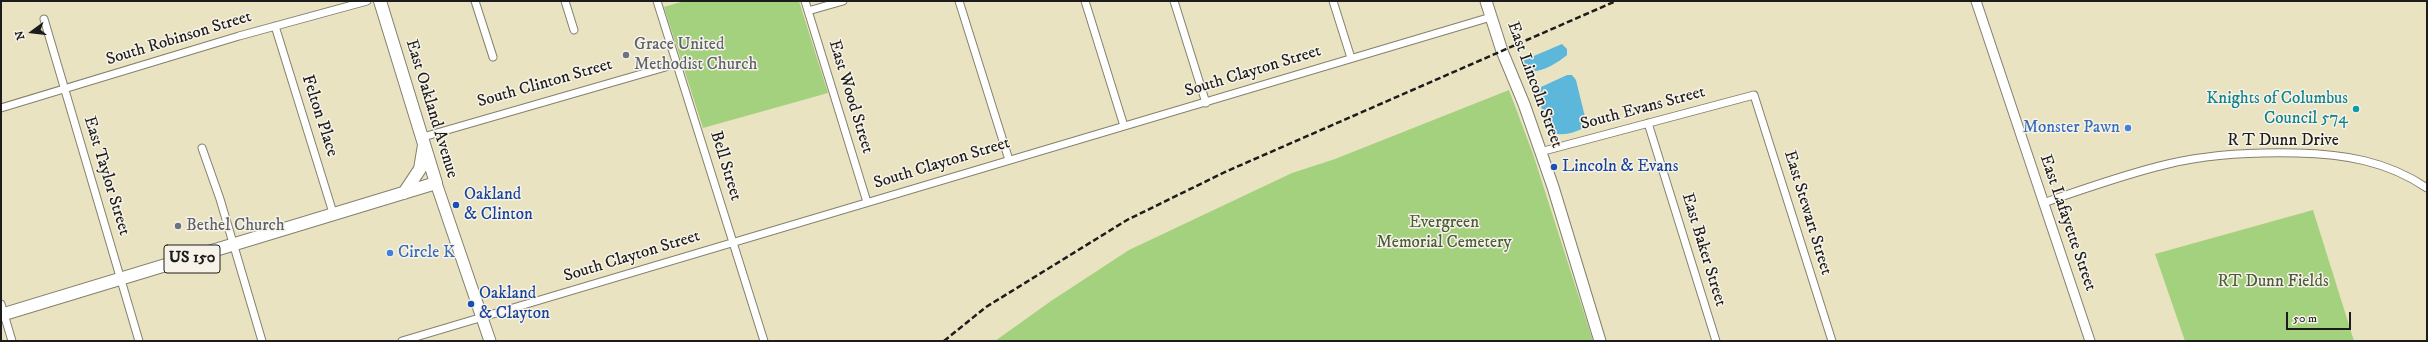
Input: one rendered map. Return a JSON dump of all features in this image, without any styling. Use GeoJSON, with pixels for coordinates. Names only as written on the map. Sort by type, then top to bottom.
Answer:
{"type":"FeatureCollection","features":[{"type":"Feature","properties":{"kind":"main road","name":"East Oakland Avenue"},"geometry":{"type":"LineString","coordinates":[[380,1],[436,183],[490,341]]}},
{"type":"Feature","properties":{"kind":"main road","name":"East Lincoln Street"},"geometry":{"type":"LineString","coordinates":[[1486,1],[1540,152],[1600,341]]}},
{"type":"Feature","properties":{"kind":"main road"},"geometry":{"type":"LineString","coordinates":[[404,193],[420,170],[423,140]]}},
{"type":"Feature","properties":{"kind":"main road","name":"US 150"},"geometry":{"type":"LineString","coordinates":[[2,311],[121,280],[334,216],[436,183]]}},
{"type":"Feature","properties":{"kind":"street","name":"South Robinson Street"},"geometry":{"type":"LineString","coordinates":[[1,108],[275,26],[367,1]]}},
{"type":"Feature","properties":{"kind":"street"},"geometry":{"type":"LineString","coordinates":[[475,1],[493,57]]}},
{"type":"Feature","properties":{"kind":"street"},"geometry":{"type":"LineString","coordinates":[[565,1],[574,30]]}},
{"type":"Feature","properties":{"kind":"street","name":"Bell Street"},"geometry":{"type":"LineString","coordinates":[[657,1],[764,341]]}},
{"type":"Feature","properties":{"kind":"street","name":"East Wood Street"},"geometry":{"type":"LineString","coordinates":[[804,1],[867,202]]}},
{"type":"Feature","properties":{"kind":"street"},"geometry":{"type":"LineString","coordinates":[[808,11],[843,1]]}},
{"type":"Feature","properties":{"kind":"street"},"geometry":{"type":"LineString","coordinates":[[959,1],[1009,160]]}},
{"type":"Feature","properties":{"kind":"street"},"geometry":{"type":"LineString","coordinates":[[1085,1],[1124,126]]}},
{"type":"Feature","properties":{"kind":"street"},"geometry":{"type":"LineString","coordinates":[[1174,1],[1206,103]]}},
{"type":"Feature","properties":{"kind":"street"},"geometry":{"type":"LineString","coordinates":[[1333,1],[1351,58]]}},
{"type":"Feature","properties":{"kind":"street","name":"East Lafayette Street"},"geometry":{"type":"LineString","coordinates":[[1976,1],[2090,341]]}},
{"type":"Feature","properties":{"kind":"street","name":"South Clayton Street"},"geometry":{"type":"LineString","coordinates":[[402,341],[867,202],[1206,103],[1491,16]]}},
{"type":"Feature","properties":{"kind":"street","name":"East Taylor Street"},"geometry":{"type":"LineString","coordinates":[[44,19],[139,341]]}},
{"type":"Feature","properties":{"kind":"street","name":"Felton Place"},"geometry":{"type":"LineString","coordinates":[[275,26],[334,216]]}},
{"type":"Feature","properties":{"kind":"street","name":"South Clinton Street"},"geometry":{"type":"LineString","coordinates":[[423,140],[676,64]]}},
{"type":"Feature","properties":{"kind":"street","name":"South Evans Street"},"geometry":{"type":"LineString","coordinates":[[1540,152],[1754,95]]}},
{"type":"Feature","properties":{"kind":"street","name":"East Stewart Street"},"geometry":{"type":"LineString","coordinates":[[1754,95],[1832,341]]}},
{"type":"Feature","properties":{"kind":"street","name":"East Baker Street"},"geometry":{"type":"LineString","coordinates":[[1648,123],[1716,341]]}},
{"type":"Feature","properties":{"kind":"street"},"geometry":{"type":"LineString","coordinates":[[202,148],[220,199],[262,341]]}},
{"type":"Feature","properties":{"kind":"street","name":"R T Dunn Drive"},"geometry":{"type":"LineString","coordinates":[[2043,203],[2169,164],[2240,153],[2304,153],[2346,156],[2387,166],[2427,188]]}},
{"type":"Feature","properties":{"kind":"street"},"geometry":{"type":"LineString","coordinates":[[2,311],[12,341]]}},
{"type":"Feature","properties":{"kind":"green space"},"geometry":{"type":"Polygon","coordinates":[[[684,1],[799,1],[828,93],[703,128],[664,7],[684,1]]]}},
{"type":"Feature","properties":{"kind":"green space","name":"Evergreen Memorial Cemetery"},"geometry":{"type":"Polygon","coordinates":[[[1509,90],[1533,154],[1593,341],[995,341],[1051,301],[1129,250],[1292,173],[1335,159],[1509,90]]]}},
{"type":"Feature","properties":{"kind":"green space","name":"RT Dunn Fields"},"geometry":{"type":"Polygon","coordinates":[[[2313,210],[2354,341],[2185,341],[2155,254],[2313,210]]]}},
{"type":"Feature","properties":{"kind":"water"},"geometry":{"type":"Polygon","coordinates":[[[1562,44],[1567,49],[1567,55],[1554,64],[1543,69],[1532,72],[1527,71],[1522,61],[1562,44]]]}},
{"type":"Feature","properties":{"kind":"water"},"geometry":{"type":"Polygon","coordinates":[[[1567,75],[1572,75],[1576,80],[1586,121],[1584,128],[1568,134],[1557,134],[1553,133],[1545,117],[1540,99],[1541,87],[1567,75]]]}},
{"type":"Feature","properties":{"kind":"railway"},"geometry":{"type":"LineString","coordinates":[[944,341],[986,307],[1127,220],[1225,172],[1616,1]]}},
{"type":"Feature","properties":{"kind":"place","name":"Grace United Methodist Church"},"geometry":{"type":"Point","coordinates":[626,55]}},
{"type":"Feature","properties":{"kind":"place","name":"Knights of Columbus Council 574"},"geometry":{"type":"Point","coordinates":[2356,109]}},
{"type":"Feature","properties":{"kind":"place","name":"Monster Pawn"},"geometry":{"type":"Point","coordinates":[2128,128]}},
{"type":"Feature","properties":{"kind":"place","name":"Lincoln & Evans"},"geometry":{"type":"Point","coordinates":[1554,167]}},
{"type":"Feature","properties":{"kind":"place","name":"Oakland & Clinton"},"geometry":{"type":"Point","coordinates":[456,205]}},
{"type":"Feature","properties":{"kind":"place","name":"Bethel Church"},"geometry":{"type":"Point","coordinates":[178,226]}},
{"type":"Feature","properties":{"kind":"place","name":"Circle K"},"geometry":{"type":"Point","coordinates":[390,253]}},
{"type":"Feature","properties":{"kind":"place","name":"Oakland & Clayton"},"geometry":{"type":"Point","coordinates":[471,304]}}]}
